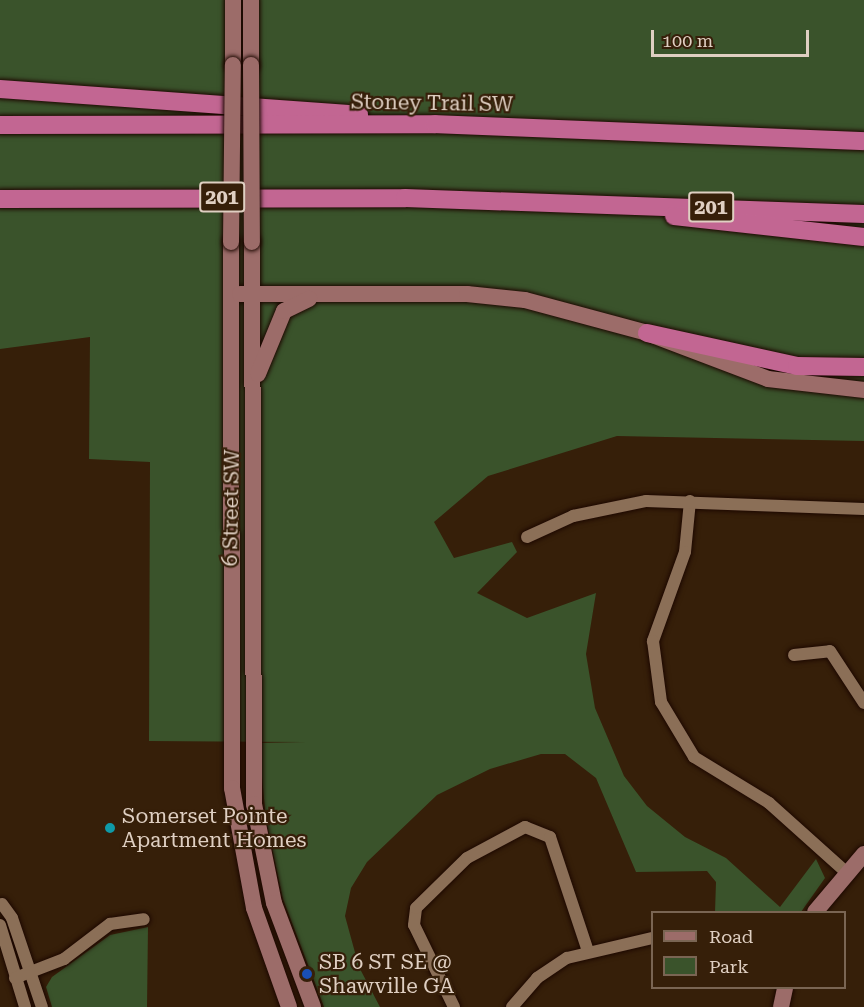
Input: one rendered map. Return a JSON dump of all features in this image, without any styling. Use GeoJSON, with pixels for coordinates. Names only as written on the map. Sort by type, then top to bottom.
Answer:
{"type":"FeatureCollection","features":[{"type":"Feature","properties":{"kind":"highway"},"geometry":{"type":"LineString","coordinates":[[0,89],[278,106],[435,124]]}},
{"type":"Feature","properties":{"kind":"highway","name":"Stoney Trail SW"},"geometry":{"type":"LineString","coordinates":[[0,125],[435,124],[864,141]]}},
{"type":"Feature","properties":{"kind":"highway","name":"201"},"geometry":{"type":"LineString","coordinates":[[0,198],[559,202],[864,214]]}},
{"type":"Feature","properties":{"kind":"highway"},"geometry":{"type":"LineString","coordinates":[[559,202],[864,237]]}},
{"type":"Feature","properties":{"kind":"highway"},"geometry":{"type":"LineString","coordinates":[[647,333],[797,366],[864,367]]}},
{"type":"Feature","properties":{"kind":"main road","name":"6 Street SW"},"geometry":{"type":"LineString","coordinates":[[232,0],[230,294],[232,788],[245,873],[278,981],[289,1007]]}},
{"type":"Feature","properties":{"kind":"main road","name":"6 Street SW"},"geometry":{"type":"LineString","coordinates":[[251,0],[254,804],[277,913],[313,1007]]}},
{"type":"Feature","properties":{"kind":"main road"},"geometry":{"type":"LineString","coordinates":[[230,294],[346,294],[525,300],[647,333],[768,379],[864,390]]}},
{"type":"Feature","properties":{"kind":"main road"},"geometry":{"type":"LineString","coordinates":[[252,401],[267,344],[284,311],[301,300],[346,294]]}},
{"type":"Feature","properties":{"kind":"main road"},"geometry":{"type":"LineString","coordinates":[[816,911],[846,872],[864,854]]}},
{"type":"Feature","properties":{"kind":"main road"},"geometry":{"type":"LineString","coordinates":[[278,981],[278,1007]]}},
{"type":"Feature","properties":{"kind":"main road"},"geometry":{"type":"LineString","coordinates":[[781,1007],[785,989]]}},
{"type":"Feature","properties":{"kind":"street"},"geometry":{"type":"LineString","coordinates":[[690,501],[685,552],[653,641],[661,702],[694,757],[769,803],[846,872]]}},
{"type":"Feature","properties":{"kind":"street"},"geometry":{"type":"LineString","coordinates":[[527,537],[593,510],[690,501],[864,508]]}},
{"type":"Feature","properties":{"kind":"street"},"geometry":{"type":"LineString","coordinates":[[794,655],[831,651],[864,702]]}},
{"type":"Feature","properties":{"kind":"street"},"geometry":{"type":"LineString","coordinates":[[454,1007],[414,925],[416,908],[467,858],[525,828],[550,837],[588,951]]}},
{"type":"Feature","properties":{"kind":"street"},"geometry":{"type":"LineString","coordinates":[[1,899],[0,924],[25,1007]]}},
{"type":"Feature","properties":{"kind":"street"},"geometry":{"type":"LineString","coordinates":[[1,899],[31,972],[42,1007]]}},
{"type":"Feature","properties":{"kind":"street"},"geometry":{"type":"LineString","coordinates":[[15,978],[64,959],[110,924],[144,919]]}},
{"type":"Feature","properties":{"kind":"street"},"geometry":{"type":"LineString","coordinates":[[512,1007],[537,978],[588,951],[651,938]]}},
{"type":"Feature","properties":{"kind":"green space"},"geometry":{"type":"Polygon","coordinates":[[[0,0],[864,0],[864,441],[617,436],[488,476],[434,522],[454,558],[512,542],[517,552],[477,593],[527,618],[596,593],[586,654],[595,708],[624,776],[647,806],[685,837],[726,858],[780,907],[816,859],[825,878],[802,911],[715,911],[716,882],[707,871],[636,872],[596,778],[565,754],[541,754],[490,769],[437,795],[367,862],[351,888],[345,916],[359,967],[380,1007],[324,1007],[283,899],[266,820],[259,743],[306,742],[149,741],[150,462],[89,459],[90,337],[0,349],[0,0]]]}},
{"type":"Feature","properties":{"kind":"green space"},"geometry":{"type":"Polygon","coordinates":[[[148,927],[147,1007],[52,1007],[46,987],[52,977],[110,935],[148,927]]]}},
{"type":"Feature","properties":{"kind":"place","name":"Somerset Pointe Apartment Homes"},"geometry":{"type":"Point","coordinates":[110,828]}},
{"type":"Feature","properties":{"kind":"place","name":"SB 6 ST SE @ Shawville GA"},"geometry":{"type":"Point","coordinates":[307,974]}}]}
